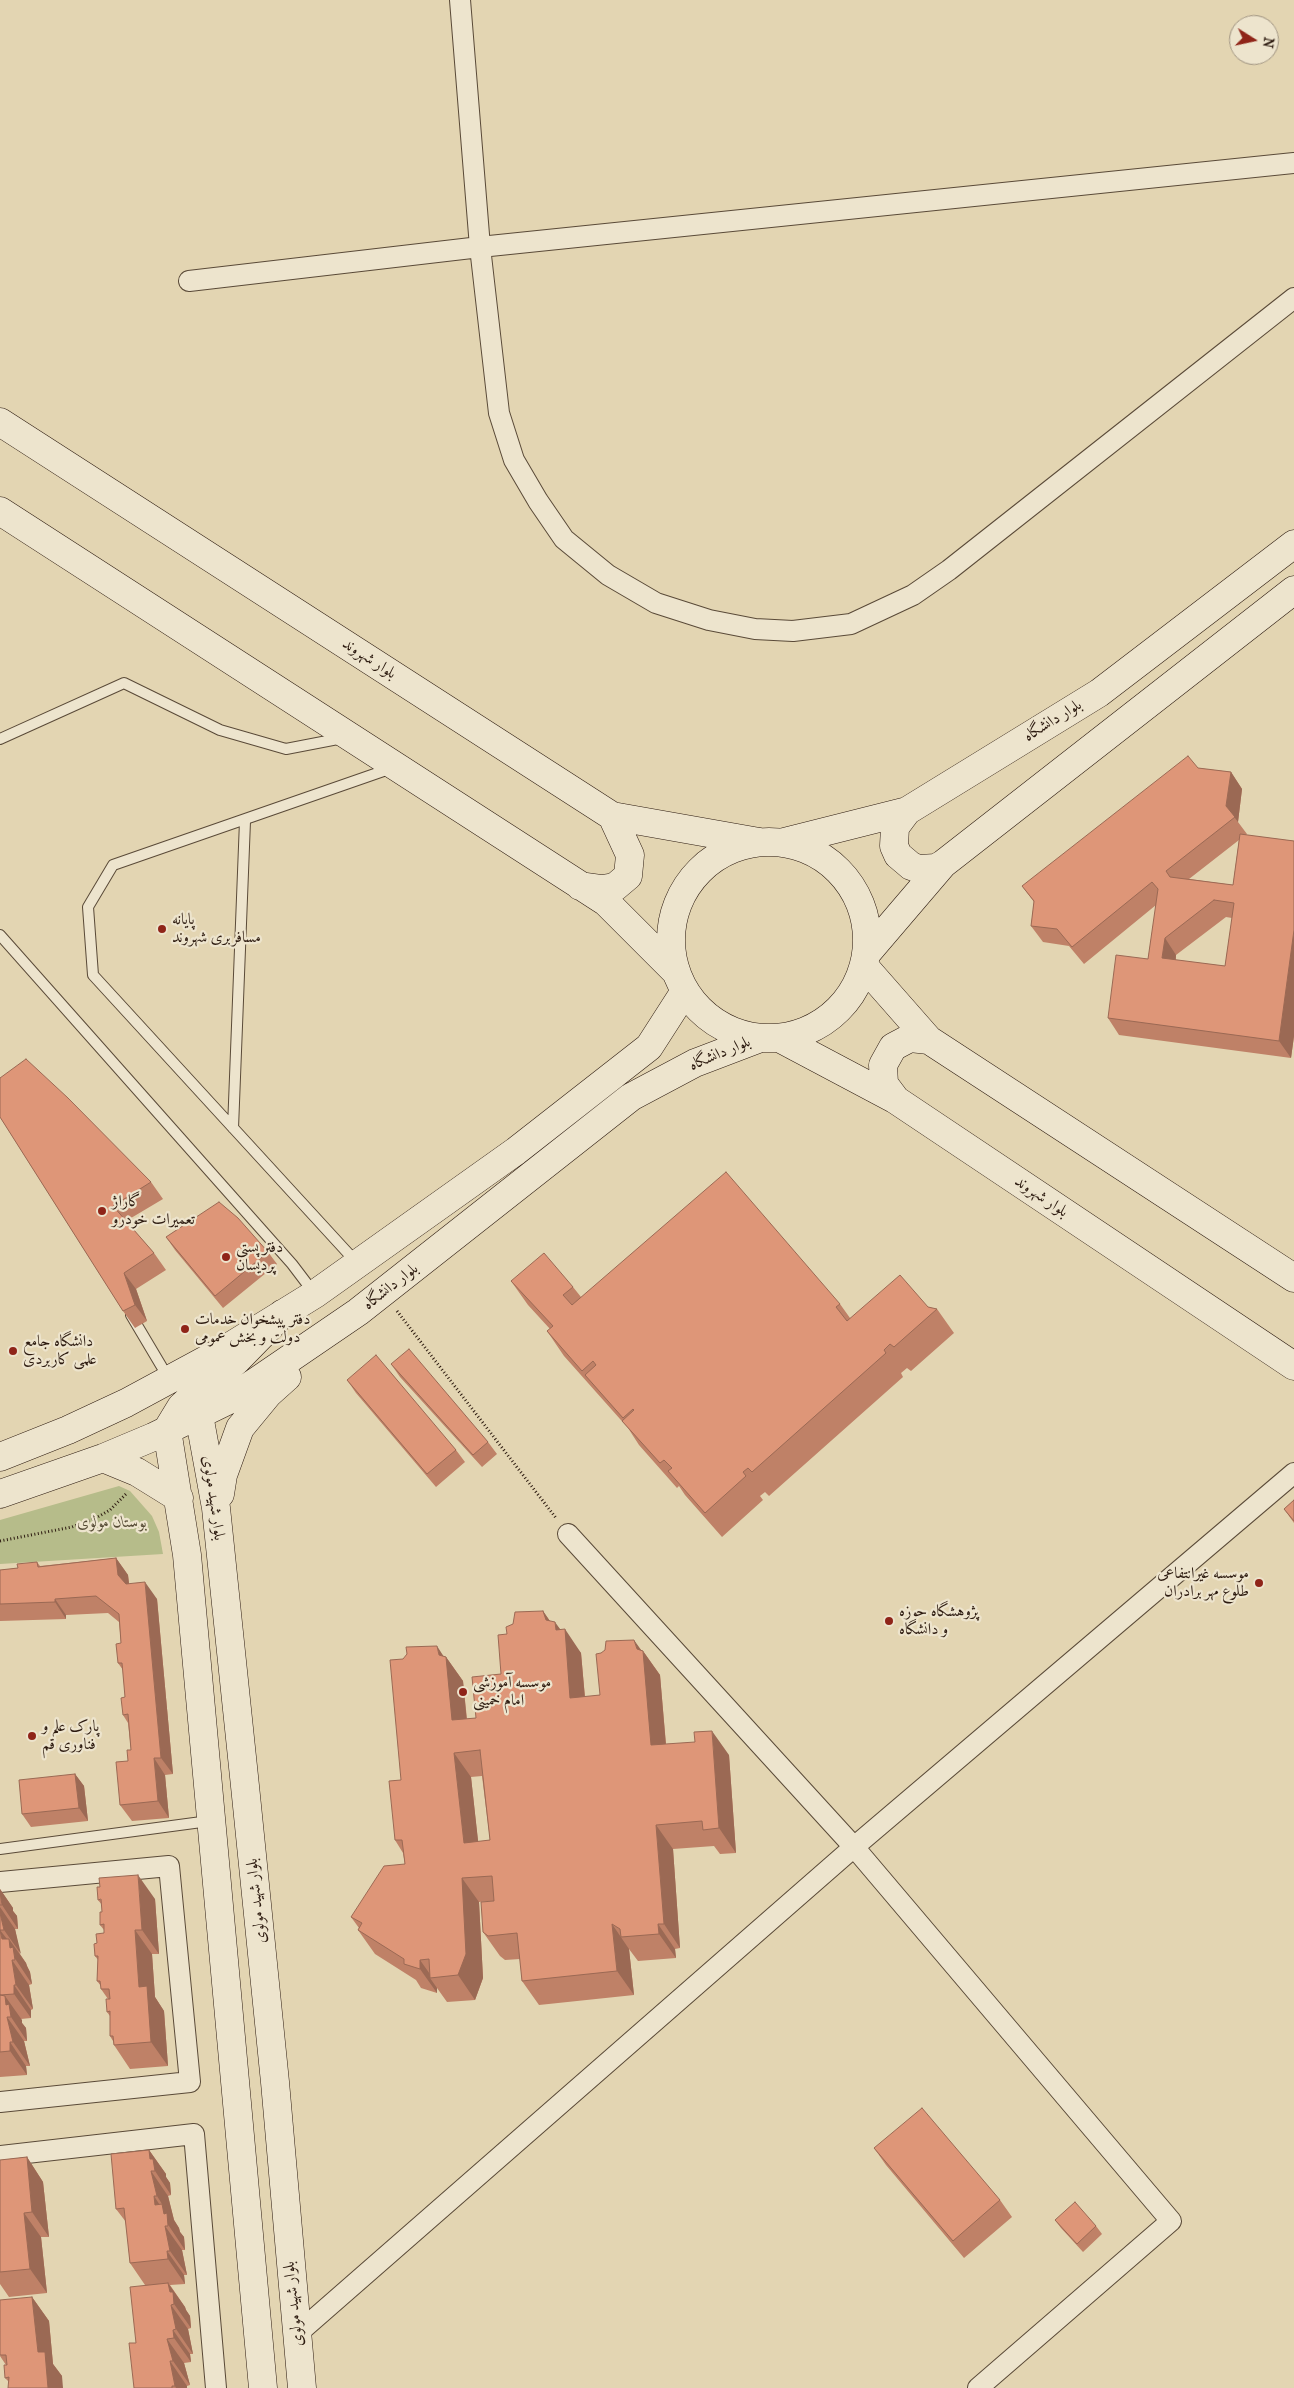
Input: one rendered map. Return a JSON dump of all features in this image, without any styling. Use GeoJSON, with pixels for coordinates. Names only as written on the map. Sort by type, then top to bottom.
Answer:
{"type":"FeatureCollection","features":[{"type":"Feature","properties":{"kind":"main road","name":"بلوار شهروند"},"geometry":{"type":"LineString","coordinates":[[0,422],[612,816],[771,842],[808,850],[830,862],[848,881],[861,903],[867,928],[865,959]]}},
{"type":"Feature","properties":{"kind":"main road"},"geometry":{"type":"LineString","coordinates":[[0,511],[606,902],[680,981],[649,1047],[516,1151],[315,1294],[226,1349],[169,1378],[126,1403],[68,1430],[0,1457]]}},
{"type":"Feature","properties":{"kind":"main road","name":"بلوار دانشگاه"},"geometry":{"type":"LineString","coordinates":[[680,981],[671,946],[672,921],[685,890],[694,876],[712,860],[734,848],[771,842],[907,811],[1099,693],[1294,544]]}},
{"type":"Feature","properties":{"kind":"main road"},"geometry":{"type":"LineString","coordinates":[[907,811],[895,826],[894,846],[898,855],[911,866],[919,869],[936,868],[1294,590]]}},
{"type":"Feature","properties":{"kind":"main road"},"geometry":{"type":"LineString","coordinates":[[580,886],[602,889],[615,887],[628,876],[630,855],[612,816]]}},
{"type":"Feature","properties":{"kind":"main road"},"geometry":{"type":"LineString","coordinates":[[943,864],[865,959],[929,1040],[1294,1278]]}},
{"type":"Feature","properties":{"kind":"main road","name":"بلوار دانشگاه"},"geometry":{"type":"LineString","coordinates":[[0,1494],[103,1458],[167,1430],[190,1411],[229,1400],[358,1312],[631,1098],[695,1064],[769,1039],[802,1034],[821,1024],[838,1011],[852,994],[865,959]]}},
{"type":"Feature","properties":{"kind":"main road","name":"بلوار شهروند"},"geometry":{"type":"LineString","coordinates":[[680,981],[698,1009],[716,1024],[736,1034],[769,1039],[896,1100],[1294,1366]]}},
{"type":"Feature","properties":{"kind":"main road"},"geometry":{"type":"LineString","coordinates":[[896,1100],[884,1084],[883,1065],[893,1047],[910,1038],[929,1040]]}},
{"type":"Feature","properties":{"kind":"main road"},"geometry":{"type":"LineString","coordinates":[[216,1508],[225,1467],[240,1428],[268,1394],[358,1312]]}},
{"type":"Feature","properties":{"kind":"main road"},"geometry":{"type":"LineString","coordinates":[[68,1430],[94,1432],[152,1410],[190,1411],[282,1314]]}},
{"type":"Feature","properties":{"kind":"main road","name":"بلوار شهید مولوی"},"geometry":{"type":"LineString","coordinates":[[190,1411],[210,1464],[216,1508],[272,2052],[302,2388]]}},
{"type":"Feature","properties":{"kind":"main road","name":"بلوار شهید مولوی"},"geometry":{"type":"LineString","coordinates":[[167,1430],[178,1488],[187,1555],[263,2388]]}},
{"type":"Feature","properties":{"kind":"main road"},"geometry":{"type":"LineString","coordinates":[[103,1458],[178,1488],[181,1470],[189,1464],[200,1462],[210,1464]]}},
{"type":"Feature","properties":{"kind":"street"},"geometry":{"type":"LineString","coordinates":[[460,0],[480,247],[500,413],[514,460],[538,501],[564,539],[608,574],[656,603],[709,620],[755,629],[792,631],[850,624],[912,595],[949,570],[1294,298]]}},
{"type":"Feature","properties":{"kind":"street"},"geometry":{"type":"LineString","coordinates":[[189,280],[480,247],[1294,163]]}},
{"type":"Feature","properties":{"kind":"street"},"geometry":{"type":"LineString","coordinates":[[297,2334],[854,1847],[1294,1473]]}},
{"type":"Feature","properties":{"kind":"street"},"geometry":{"type":"LineString","coordinates":[[568,1534],[854,1847],[1171,2221],[978,2388]]}},
{"type":"Feature","properties":{"kind":"street"},"geometry":{"type":"LineString","coordinates":[[0,1882],[169,1866],[190,2082],[0,2102]]}},
{"type":"Feature","properties":{"kind":"street"},"geometry":{"type":"LineString","coordinates":[[0,2156],[194,2134],[216,2388]]}},
{"type":"Feature","properties":{"kind":"lane"},"geometry":{"type":"LineString","coordinates":[[0,738],[124,684],[220,730],[286,749],[349,737]]}},
{"type":"Feature","properties":{"kind":"lane"},"geometry":{"type":"LineString","coordinates":[[357,1264],[93,975],[88,907],[113,865],[245,821],[396,767]]}},
{"type":"Feature","properties":{"kind":"lane"},"geometry":{"type":"LineString","coordinates":[[233,1128],[245,821]]}},
{"type":"Feature","properties":{"kind":"lane"},"geometry":{"type":"LineString","coordinates":[[0,935],[292,1264],[315,1294]]}},
{"type":"Feature","properties":{"kind":"lane"},"geometry":{"type":"LineString","coordinates":[[124,1302],[169,1378]]}},
{"type":"Feature","properties":{"kind":"lane"},"geometry":{"type":"LineString","coordinates":[[0,1849],[210,1821]]}},
{"type":"Feature","properties":{"kind":"path"},"geometry":{"type":"LineString","coordinates":[[383,1293],[568,1534]]}},
{"type":"Feature","properties":{"kind":"path"},"geometry":{"type":"LineString","coordinates":[[0,1541],[72,1527],[94,1519],[120,1503],[138,1472]]}},
{"type":"Feature","properties":{"kind":"green space","name":"بوستان مولوی"},"geometry":{"type":"Polygon","coordinates":[[[119,1486],[130,1491],[152,1516],[159,1532],[163,1554],[0,1564],[0,1520],[119,1486]]]}},
{"type":"Feature","properties":{"kind":"building"},"geometry":{"type":"Polygon","coordinates":[[[1188,756],[1198,768],[1231,772],[1226,806],[1235,817],[1166,871],[1170,877],[1233,885],[1240,834],[1294,841],[1294,930],[1279,1041],[1108,1018],[1116,955],[1148,959],[1158,889],[1152,882],[1072,947],[1057,929],[1031,926],[1034,901],[1022,886],[1188,756]],[[1214,900],[1165,938],[1162,958],[1225,966],[1234,903],[1214,900]]]}},
{"type":"Feature","properties":{"kind":"building","name":"گاراژ تعمیرات خودرو"},"geometry":{"type":"Polygon","coordinates":[[[26,1059],[68,1098],[151,1182],[113,1206],[154,1253],[124,1273],[135,1305],[123,1311],[0,1117],[0,1078],[26,1059]]]}},
{"type":"Feature","properties":{"kind":"building"},"geometry":{"type":"Polygon","coordinates":[[[726,1172],[840,1304],[836,1307],[847,1321],[900,1275],[928,1307],[937,1309],[894,1347],[890,1344],[884,1350],[886,1353],[752,1472],[748,1468],[743,1472],[746,1476],[705,1513],[668,1471],[672,1468],[664,1460],[660,1463],[622,1421],[634,1410],[623,1418],[585,1375],[596,1365],[593,1361],[582,1371],[547,1331],[553,1326],[511,1281],[544,1253],[573,1287],[563,1295],[572,1305],[726,1172]]]}},
{"type":"Feature","properties":{"kind":"building","name":"دفتر پستی پردیسان"},"geometry":{"type":"Polygon","coordinates":[[[219,1202],[238,1218],[268,1252],[215,1296],[166,1237],[219,1202]]]}},
{"type":"Feature","properties":{"kind":"building"},"geometry":{"type":"Polygon","coordinates":[[[409,1349],[488,1442],[473,1455],[391,1364],[409,1349]]]}},
{"type":"Feature","properties":{"kind":"building"},"geometry":{"type":"Polygon","coordinates":[[[376,1355],[456,1450],[427,1474],[347,1380],[376,1355]]]}},
{"type":"Feature","properties":{"kind":"building"},"geometry":{"type":"Polygon","coordinates":[[[1294,1500],[1294,1521],[1284,1509],[1294,1500]]]}},
{"type":"Feature","properties":{"kind":"building"},"geometry":{"type":"Polygon","coordinates":[[[116,1558],[118,1575],[126,1584],[145,1582],[161,1758],[154,1758],[158,1801],[120,1805],[116,1762],[128,1761],[127,1750],[131,1750],[128,1714],[123,1715],[121,1698],[125,1697],[122,1663],[118,1663],[116,1644],[121,1643],[119,1614],[96,1596],[55,1599],[55,1602],[0,1604],[0,1570],[18,1568],[17,1564],[37,1562],[38,1567],[116,1558]]]}},
{"type":"Feature","properties":{"kind":"building"},"geometry":{"type":"Polygon","coordinates":[[[543,1611],[546,1620],[555,1622],[556,1630],[565,1629],[570,1698],[600,1695],[596,1654],[605,1650],[606,1641],[634,1640],[637,1649],[643,1651],[651,1745],[695,1742],[694,1732],[712,1731],[719,1828],[703,1830],[702,1821],[656,1825],[664,1924],[658,1924],[659,1934],[621,1937],[620,1929],[612,1924],[617,1971],[522,1981],[517,1933],[488,1936],[483,1932],[481,1902],[494,1901],[492,1876],[462,1878],[466,1954],[458,1975],[430,1978],[429,1959],[420,1960],[420,1969],[404,1964],[404,1959],[358,1930],[362,1923],[351,1917],[384,1866],[405,1864],[402,1840],[395,1840],[389,1781],[401,1780],[390,1660],[403,1659],[407,1654],[406,1647],[437,1646],[439,1655],[446,1657],[452,1720],[476,1718],[472,1677],[501,1674],[498,1635],[507,1634],[506,1627],[513,1624],[515,1612],[543,1611]],[[480,1750],[454,1753],[464,1843],[490,1840],[480,1750]]]}},
{"type":"Feature","properties":{"kind":"building"},"geometry":{"type":"Polygon","coordinates":[[[75,1774],[79,1808],[22,1814],[19,1780],[75,1774]]]}},
{"type":"Feature","properties":{"kind":"building"},"geometry":{"type":"Polygon","coordinates":[[[138,1875],[142,1930],[135,1930],[139,1987],[147,1986],[151,2042],[114,2045],[113,2036],[110,2036],[110,2011],[107,2012],[106,1999],[110,1999],[109,1989],[101,1989],[100,1981],[97,1981],[98,1956],[95,1956],[94,1944],[97,1943],[96,1934],[104,1933],[104,1924],[100,1925],[101,1899],[98,1900],[97,1887],[100,1887],[99,1878],[138,1875]]]}},
{"type":"Feature","properties":{"kind":"building"},"geometry":{"type":"Polygon","coordinates":[[[0,1913],[4,1930],[0,1930],[0,1913]]]}},
{"type":"Feature","properties":{"kind":"building"},"geometry":{"type":"Polygon","coordinates":[[[0,1930],[2,1939],[9,1939],[10,1948],[13,1947],[15,1960],[12,1960],[16,1985],[14,1985],[14,1994],[0,1995],[0,1930]]]}},
{"type":"Feature","properties":{"kind":"building"},"geometry":{"type":"Polygon","coordinates":[[[0,1995],[5,1996],[6,2005],[9,2004],[11,2017],[7,2017],[13,2042],[10,2042],[10,2051],[0,2052],[0,1995]]]}},
{"type":"Feature","properties":{"kind":"building"},"geometry":{"type":"Polygon","coordinates":[[[922,2108],[1000,2200],[953,2241],[874,2148],[922,2108]]]}},
{"type":"Feature","properties":{"kind":"building"},"geometry":{"type":"Polygon","coordinates":[[[149,2150],[150,2159],[153,2159],[155,2171],[151,2171],[157,2196],[154,2196],[155,2205],[162,2204],[164,2214],[167,2213],[168,2226],[165,2226],[170,2251],[167,2251],[168,2259],[130,2263],[124,2208],[116,2209],[111,2154],[149,2150]]]}},
{"type":"Feature","properties":{"kind":"building"},"geometry":{"type":"Polygon","coordinates":[[[27,2157],[32,2212],[24,2213],[30,2269],[0,2272],[0,2160],[27,2157]]]}},
{"type":"Feature","properties":{"kind":"building"},"geometry":{"type":"Polygon","coordinates":[[[1075,2202],[1096,2226],[1077,2244],[1055,2220],[1075,2202]]]}},
{"type":"Feature","properties":{"kind":"building"},"geometry":{"type":"Polygon","coordinates":[[[168,2283],[170,2292],[173,2292],[174,2304],[171,2305],[176,2329],[173,2330],[174,2338],[167,2339],[173,2361],[170,2361],[175,2386],[172,2386],[172,2388],[134,2388],[129,2343],[136,2343],[130,2287],[168,2283]]]}},
{"type":"Feature","properties":{"kind":"building"},"geometry":{"type":"Polygon","coordinates":[[[32,2297],[38,2352],[45,2352],[48,2388],[8,2388],[9,2377],[5,2378],[4,2365],[7,2365],[6,2355],[0,2355],[0,2300],[32,2297]]]}},
{"type":"Feature","properties":{"kind":"place","name":"پایانه مسافربری شهروند"},"geometry":{"type":"Point","coordinates":[162,929]}},
{"type":"Feature","properties":{"kind":"place","name":"گاراژ تعمیرات خودرو"},"geometry":{"type":"Point","coordinates":[102,1211]}},
{"type":"Feature","properties":{"kind":"place","name":"دفتر پستی پردیسان"},"geometry":{"type":"Point","coordinates":[226,1257]}},
{"type":"Feature","properties":{"kind":"place","name":"دفتر پیشخوان خدمات دولت و بخش عمومی"},"geometry":{"type":"Point","coordinates":[185,1329]}},
{"type":"Feature","properties":{"kind":"place","name":"دانشگاه جامع علمی کاربردی"},"geometry":{"type":"Point","coordinates":[13,1351]}},
{"type":"Feature","properties":{"kind":"place","name":"موسسه غیرانتفاعی طلوع مهر برادران"},"geometry":{"type":"Point","coordinates":[1259,1583]}},
{"type":"Feature","properties":{"kind":"place","name":"پژوهشگاه حوزه و دانشگاه"},"geometry":{"type":"Point","coordinates":[889,1621]}},
{"type":"Feature","properties":{"kind":"place","name":"موسسه آموزشی امام خمینی"},"geometry":{"type":"Point","coordinates":[463,1692]}},
{"type":"Feature","properties":{"kind":"place","name":"پارک علم و فناوری قم"},"geometry":{"type":"Point","coordinates":[32,1736]}}]}
